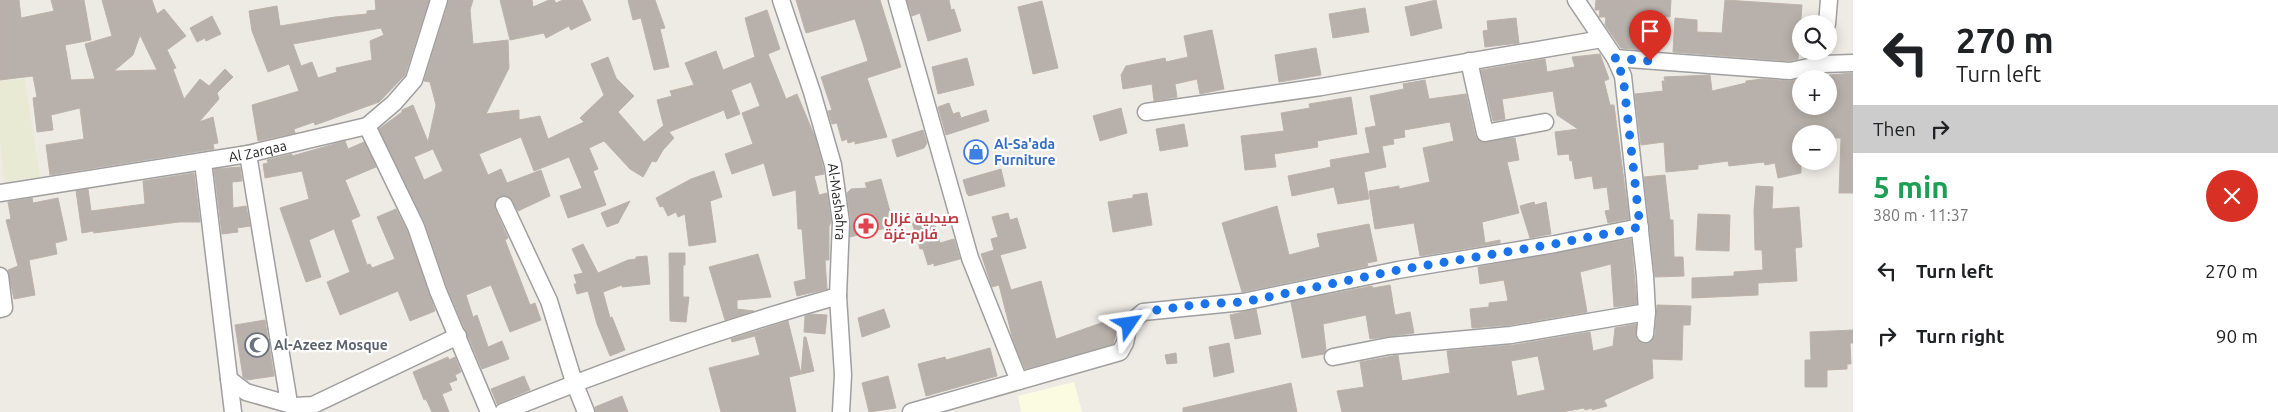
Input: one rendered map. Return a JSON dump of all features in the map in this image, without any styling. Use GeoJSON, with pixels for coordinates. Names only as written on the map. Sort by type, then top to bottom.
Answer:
{"type":"FeatureCollection","features":[{"type":"Feature","properties":{"kind":"street","name":"Al Zarqaa"},"geometry":{"type":"LineString","coordinates":[[0,193],[248,154],[367,126],[394,103],[414,80],[439,0]]}},
{"type":"Feature","properties":{"kind":"street","name":"Al-Mashahra"},"geometry":{"type":"LineString","coordinates":[[781,0],[812,92],[832,165],[841,222],[838,296],[843,375],[841,412]]}},
{"type":"Feature","properties":{"kind":"street"},"geometry":{"type":"LineString","coordinates":[[896,0],[970,258],[1019,381]]}},
{"type":"Feature","properties":{"kind":"street"},"geometry":{"type":"LineString","coordinates":[[1576,0],[1614,58],[1623,76],[1640,227],[1647,312],[1645,334]]}},
{"type":"Feature","properties":{"kind":"street"},"geometry":{"type":"LineString","coordinates":[[1828,15],[1829,0]]}},
{"type":"Feature","properties":{"kind":"street"},"geometry":{"type":"LineString","coordinates":[[1146,112],[1321,87],[1602,39]]}},
{"type":"Feature","properties":{"kind":"street"},"geometry":{"type":"LineString","coordinates":[[1614,58],[1790,71],[1819,60]]}},
{"type":"Feature","properties":{"kind":"street"},"geometry":{"type":"LineString","coordinates":[[1836,60],[1853,63]]}},
{"type":"Feature","properties":{"kind":"street"},"geometry":{"type":"LineString","coordinates":[[1469,61],[1485,133],[1545,122]]}},
{"type":"Feature","properties":{"kind":"street"},"geometry":{"type":"LineString","coordinates":[[367,126],[416,227],[438,290],[489,412]]}},
{"type":"Feature","properties":{"kind":"street"},"geometry":{"type":"LineString","coordinates":[[248,154],[290,403]]}},
{"type":"Feature","properties":{"kind":"street"},"geometry":{"type":"LineString","coordinates":[[204,162],[233,412]]}},
{"type":"Feature","properties":{"kind":"street"},"geometry":{"type":"LineString","coordinates":[[504,205],[549,301],[574,382],[586,412]]}},
{"type":"Feature","properties":{"kind":"street"},"geometry":{"type":"LineString","coordinates":[[911,412],[1120,352],[1125,343],[1129,324],[1143,312],[1201,304],[1244,302],[1389,272],[1554,244],[1640,227]]}},
{"type":"Feature","properties":{"kind":"street"},"geometry":{"type":"LineString","coordinates":[[0,276],[4,308],[0,309]]}},
{"type":"Feature","properties":{"kind":"street"},"geometry":{"type":"LineString","coordinates":[[503,412],[574,382],[750,320],[838,296]]}},
{"type":"Feature","properties":{"kind":"street"},"geometry":{"type":"LineString","coordinates":[[1333,357],[1389,346],[1511,335],[1647,312]]}},
{"type":"Feature","properties":{"kind":"street"},"geometry":{"type":"LineString","coordinates":[[229,379],[246,392],[301,407],[313,405],[458,336]]}},
{"type":"Feature","properties":{"kind":"shaded area"},"geometry":{"type":"Polygon","coordinates":[[[25,79],[40,177],[4,182],[0,142],[0,81],[25,79]]]}},
{"type":"Feature","properties":{"kind":"shaded area"},"geometry":{"type":"Polygon","coordinates":[[[1074,382],[1082,412],[1021,412],[1018,396],[1074,382]]]}},
{"type":"Feature","properties":{"kind":"building"},"geometry":{"type":"Polygon","coordinates":[[[0,0],[19,0],[21,18],[54,11],[51,0],[84,0],[91,40],[65,45],[71,80],[95,79],[85,44],[112,36],[102,0],[152,0],[157,14],[164,9],[186,36],[167,50],[176,68],[173,69],[184,99],[200,79],[209,86],[225,69],[233,77],[217,93],[219,99],[199,122],[213,117],[218,143],[213,144],[214,149],[50,175],[46,145],[84,139],[80,108],[51,115],[53,130],[37,132],[33,98],[37,97],[33,76],[0,80],[0,0]],[[140,35],[133,55],[114,71],[157,70],[140,35]]]}},
{"type":"Feature","properties":{"kind":"building"},"geometry":{"type":"Polygon","coordinates":[[[375,0],[429,0],[405,75],[379,102],[315,125],[314,122],[294,129],[295,133],[258,141],[252,105],[299,91],[289,64],[268,72],[252,31],[249,11],[277,6],[280,26],[367,14],[367,11],[376,10],[375,0]],[[381,28],[293,44],[301,66],[312,62],[318,78],[337,72],[336,68],[372,60],[370,41],[384,35],[381,28]]]}},
{"type":"Feature","properties":{"kind":"building"},"geometry":{"type":"Polygon","coordinates":[[[449,0],[473,0],[470,10],[473,44],[508,40],[509,68],[486,114],[519,110],[519,120],[540,116],[548,139],[584,122],[580,118],[604,95],[591,64],[608,57],[616,78],[634,96],[618,112],[644,142],[664,127],[657,100],[672,96],[670,91],[694,85],[685,63],[716,51],[723,70],[755,57],[745,18],[767,10],[780,49],[768,54],[786,99],[797,94],[815,137],[823,167],[824,174],[814,176],[819,195],[827,193],[831,222],[829,226],[829,260],[825,260],[827,289],[797,296],[794,282],[806,279],[802,229],[798,229],[796,190],[773,196],[764,163],[732,174],[725,154],[753,144],[742,113],[760,106],[751,82],[731,90],[740,114],[727,119],[724,110],[669,132],[674,138],[663,150],[656,162],[652,161],[643,177],[630,169],[604,141],[589,148],[598,169],[593,171],[606,205],[568,218],[560,196],[582,188],[569,157],[534,171],[521,137],[479,154],[488,175],[501,169],[507,183],[541,170],[550,196],[518,211],[509,197],[500,196],[496,200],[495,209],[508,238],[505,240],[530,305],[535,303],[541,320],[510,332],[491,285],[466,295],[473,317],[477,315],[488,347],[502,341],[509,359],[482,369],[447,287],[425,223],[379,129],[402,112],[402,110],[413,105],[428,142],[436,105],[430,82],[424,81],[449,0]],[[433,149],[414,157],[424,180],[443,171],[433,149]]]}},
{"type":"Feature","properties":{"kind":"building"},"geometry":{"type":"Polygon","coordinates":[[[500,0],[532,0],[533,7],[549,0],[554,0],[556,3],[563,0],[582,0],[591,20],[571,30],[569,26],[546,38],[544,33],[510,40],[500,0]]]}},
{"type":"Feature","properties":{"kind":"building"},"geometry":{"type":"Polygon","coordinates":[[[628,0],[655,0],[665,28],[660,29],[669,67],[654,70],[641,18],[633,20],[628,0]]]}},
{"type":"Feature","properties":{"kind":"building"},"geometry":{"type":"Polygon","coordinates":[[[796,0],[880,0],[901,67],[867,78],[887,137],[855,144],[855,141],[848,143],[847,139],[842,141],[837,123],[832,124],[828,111],[832,110],[821,77],[868,61],[855,19],[806,33],[796,0]]]}},
{"type":"Feature","properties":{"kind":"building"},"geometry":{"type":"Polygon","coordinates":[[[907,0],[949,0],[951,10],[954,9],[961,31],[928,41],[920,13],[912,16],[907,0]]]}},
{"type":"Feature","properties":{"kind":"building"},"geometry":{"type":"Polygon","coordinates":[[[1436,0],[1442,28],[1411,36],[1405,7],[1436,0]]]}},
{"type":"Feature","properties":{"kind":"building"},"geometry":{"type":"Polygon","coordinates":[[[1596,0],[1671,0],[1670,17],[1648,15],[1644,50],[1621,48],[1605,25],[1606,17],[1599,17],[1600,10],[1595,10],[1596,0]]]}},
{"type":"Feature","properties":{"kind":"building"},"geometry":{"type":"Polygon","coordinates":[[[1725,0],[1802,5],[1801,15],[1792,15],[1794,60],[1789,61],[1673,52],[1675,18],[1697,20],[1697,32],[1722,33],[1725,0]]]}},
{"type":"Feature","properties":{"kind":"building"},"geometry":{"type":"Polygon","coordinates":[[[1042,1],[1058,68],[1033,74],[1018,7],[1042,1]]]}},
{"type":"Feature","properties":{"kind":"building"},"geometry":{"type":"Polygon","coordinates":[[[1365,8],[1369,32],[1333,38],[1329,14],[1365,8]]]}},
{"type":"Feature","properties":{"kind":"building"},"geometry":{"type":"Polygon","coordinates":[[[212,16],[221,34],[206,41],[205,38],[197,42],[190,28],[212,16]]]}},
{"type":"Feature","properties":{"kind":"building"},"geometry":{"type":"Polygon","coordinates":[[[1516,18],[1519,43],[1485,47],[1483,31],[1488,30],[1487,21],[1516,18]]]}},
{"type":"Feature","properties":{"kind":"building"},"geometry":{"type":"Polygon","coordinates":[[[1212,30],[1224,89],[1200,94],[1197,79],[1175,84],[1177,97],[1154,101],[1152,84],[1123,89],[1121,75],[1126,66],[1165,58],[1166,62],[1188,57],[1184,36],[1212,30]]]}},
{"type":"Feature","properties":{"kind":"building"},"geometry":{"type":"Polygon","coordinates":[[[1316,48],[1321,75],[1279,82],[1275,55],[1316,48]]]}},
{"type":"Feature","properties":{"kind":"building"},"geometry":{"type":"Polygon","coordinates":[[[1600,54],[1609,79],[1604,81],[1610,105],[1614,105],[1629,219],[1608,223],[1605,211],[1610,210],[1607,187],[1594,189],[1592,176],[1575,179],[1572,160],[1570,161],[1569,154],[1558,155],[1555,132],[1578,129],[1557,115],[1553,91],[1502,99],[1505,119],[1493,121],[1481,70],[1545,59],[1547,72],[1575,67],[1572,57],[1600,54]]]}},
{"type":"Feature","properties":{"kind":"building"},"geometry":{"type":"Polygon","coordinates":[[[967,58],[974,85],[938,94],[932,67],[967,58]]]}},
{"type":"Feature","properties":{"kind":"building"},"geometry":{"type":"Polygon","coordinates":[[[1853,73],[1853,193],[1839,193],[1841,138],[1837,138],[1837,125],[1792,125],[1792,170],[1801,170],[1801,173],[1778,178],[1775,163],[1765,165],[1764,162],[1729,166],[1728,161],[1698,165],[1698,169],[1666,172],[1664,142],[1641,145],[1635,94],[1663,91],[1662,81],[1665,81],[1664,77],[1710,75],[1712,91],[1746,83],[1746,81],[1762,79],[1792,81],[1792,115],[1837,115],[1837,74],[1853,73]]]}},
{"type":"Feature","properties":{"kind":"building"},"geometry":{"type":"Polygon","coordinates":[[[1425,80],[1429,99],[1466,94],[1475,135],[1481,142],[1515,138],[1519,160],[1507,162],[1519,213],[1482,222],[1485,243],[1500,240],[1500,243],[1420,256],[1414,223],[1375,229],[1369,191],[1399,186],[1399,189],[1430,182],[1423,148],[1454,141],[1450,122],[1404,130],[1405,137],[1393,139],[1394,144],[1382,146],[1386,167],[1364,172],[1369,199],[1338,204],[1334,187],[1292,196],[1288,176],[1331,167],[1330,160],[1370,153],[1365,128],[1376,126],[1370,96],[1404,89],[1403,84],[1425,80]]]}},
{"type":"Feature","properties":{"kind":"building"},"geometry":{"type":"Polygon","coordinates":[[[1351,97],[1357,134],[1317,141],[1318,147],[1274,154],[1276,167],[1245,170],[1241,136],[1284,131],[1281,113],[1310,108],[1309,104],[1351,97]]]}},
{"type":"Feature","properties":{"kind":"building"},"geometry":{"type":"Polygon","coordinates":[[[949,103],[953,114],[959,112],[961,118],[986,110],[989,121],[946,135],[938,107],[949,103]]]}},
{"type":"Feature","properties":{"kind":"building"},"geometry":{"type":"Polygon","coordinates":[[[1121,108],[1127,133],[1100,141],[1093,116],[1121,108]]]}},
{"type":"Feature","properties":{"kind":"building"},"geometry":{"type":"Polygon","coordinates":[[[1184,124],[1188,146],[1160,151],[1156,129],[1184,124]]]}},
{"type":"Feature","properties":{"kind":"building"},"geometry":{"type":"Polygon","coordinates":[[[923,130],[927,143],[924,148],[897,157],[892,140],[923,130]]]}},
{"type":"Feature","properties":{"kind":"building"},"geometry":{"type":"Polygon","coordinates":[[[345,141],[348,149],[364,142],[376,167],[345,180],[360,216],[351,220],[367,265],[370,264],[372,268],[395,259],[377,217],[396,209],[407,231],[435,311],[410,321],[398,291],[340,315],[327,282],[350,272],[334,229],[309,240],[321,277],[306,282],[280,208],[309,199],[302,171],[265,178],[263,164],[268,163],[267,160],[292,154],[292,156],[345,141]]]}},
{"type":"Feature","properties":{"kind":"building"},"geometry":{"type":"Polygon","coordinates":[[[240,167],[242,181],[232,182],[233,208],[246,206],[250,226],[237,228],[238,232],[222,234],[214,169],[240,167]]]}},
{"type":"Feature","properties":{"kind":"building"},"geometry":{"type":"Polygon","coordinates":[[[1001,169],[1005,186],[969,196],[967,194],[963,180],[1001,169]]]}},
{"type":"Feature","properties":{"kind":"building"},"geometry":{"type":"Polygon","coordinates":[[[714,171],[722,197],[710,201],[716,242],[689,246],[685,214],[678,217],[676,212],[668,216],[663,206],[660,207],[656,198],[691,179],[714,171]]]}},
{"type":"Feature","properties":{"kind":"building"},"geometry":{"type":"Polygon","coordinates":[[[194,173],[200,222],[179,222],[82,233],[76,191],[88,189],[91,211],[145,204],[143,181],[194,173]]]}},
{"type":"Feature","properties":{"kind":"building"},"geometry":{"type":"Polygon","coordinates":[[[1665,175],[1670,220],[1673,220],[1674,257],[1683,257],[1684,276],[1655,277],[1644,177],[1665,175]]]}},
{"type":"Feature","properties":{"kind":"building"},"geometry":{"type":"Polygon","coordinates":[[[881,179],[894,226],[850,237],[851,221],[847,193],[851,189],[867,188],[865,183],[881,179]]]}},
{"type":"Feature","properties":{"kind":"building"},"geometry":{"type":"Polygon","coordinates":[[[1756,186],[1773,187],[1772,209],[1799,207],[1802,247],[1795,248],[1797,281],[1758,283],[1758,295],[1692,298],[1692,278],[1734,276],[1734,272],[1763,270],[1762,250],[1755,250],[1754,210],[1756,186]]]}},
{"type":"Feature","properties":{"kind":"building"},"geometry":{"type":"Polygon","coordinates":[[[1147,193],[1152,225],[1113,232],[1108,202],[1133,198],[1133,195],[1147,193]]]}},
{"type":"Feature","properties":{"kind":"building"},"geometry":{"type":"Polygon","coordinates":[[[32,198],[33,203],[58,198],[67,240],[55,243],[57,254],[29,260],[35,295],[14,299],[8,270],[18,266],[6,220],[11,219],[8,202],[32,198]]]}},
{"type":"Feature","properties":{"kind":"building"},"geometry":{"type":"Polygon","coordinates":[[[630,201],[618,223],[607,227],[601,213],[630,201]]]}},
{"type":"Feature","properties":{"kind":"building"},"geometry":{"type":"Polygon","coordinates":[[[1534,202],[1535,205],[1546,202],[1551,234],[1530,238],[1520,206],[1534,202]]]}},
{"type":"Feature","properties":{"kind":"building"},"geometry":{"type":"Polygon","coordinates":[[[1277,206],[1289,255],[1320,247],[1317,234],[1369,224],[1377,261],[1367,263],[1368,266],[1242,292],[1222,223],[1277,206]]]}},
{"type":"Feature","properties":{"kind":"building"},"geometry":{"type":"Polygon","coordinates":[[[1008,213],[1010,220],[1017,218],[1026,248],[1000,255],[1011,290],[1041,281],[1056,339],[1115,318],[1118,327],[1113,344],[1025,369],[1013,340],[999,285],[992,287],[981,254],[994,250],[991,239],[998,237],[992,217],[1008,213]]]}},
{"type":"Feature","properties":{"kind":"building"},"geometry":{"type":"Polygon","coordinates":[[[1698,214],[1730,215],[1729,251],[1696,250],[1698,214]]]}},
{"type":"Feature","properties":{"kind":"building"},"geometry":{"type":"Polygon","coordinates":[[[932,216],[940,243],[954,239],[960,259],[934,266],[934,263],[928,265],[923,249],[920,249],[912,222],[932,216]]]}},
{"type":"Feature","properties":{"kind":"building"},"geometry":{"type":"Polygon","coordinates":[[[1631,239],[1637,304],[1614,307],[1611,264],[1580,272],[1587,312],[1510,325],[1472,328],[1470,309],[1489,307],[1489,303],[1508,301],[1504,280],[1480,284],[1478,267],[1631,239]]]}},
{"type":"Feature","properties":{"kind":"building"},"geometry":{"type":"Polygon","coordinates":[[[583,244],[598,273],[628,260],[636,259],[636,257],[647,256],[650,284],[622,287],[622,285],[603,292],[610,318],[612,317],[625,350],[610,356],[597,324],[588,291],[577,294],[574,284],[577,284],[574,275],[583,273],[572,249],[583,244]]]}},
{"type":"Feature","properties":{"kind":"building"},"geometry":{"type":"Polygon","coordinates":[[[669,253],[685,253],[683,297],[689,297],[686,322],[670,321],[669,253]]]}},
{"type":"Feature","properties":{"kind":"building"},"geometry":{"type":"Polygon","coordinates":[[[758,254],[771,297],[737,300],[737,309],[754,311],[725,320],[709,267],[758,254]]]}},
{"type":"Feature","properties":{"kind":"building"},"geometry":{"type":"Polygon","coordinates":[[[1390,285],[1395,315],[1410,312],[1414,333],[1370,339],[1366,315],[1323,324],[1326,350],[1324,354],[1302,358],[1291,302],[1372,286],[1373,288],[1390,285]]]}},
{"type":"Feature","properties":{"kind":"building"},"geometry":{"type":"Polygon","coordinates":[[[1657,305],[1691,306],[1690,325],[1683,325],[1682,360],[1652,359],[1653,378],[1604,400],[1607,406],[1592,410],[1592,408],[1585,410],[1584,408],[1562,412],[1342,412],[1337,391],[1364,387],[1360,362],[1398,355],[1402,381],[1450,373],[1447,351],[1513,345],[1590,332],[1593,351],[1613,346],[1615,328],[1636,324],[1636,339],[1644,344],[1649,343],[1655,335],[1657,305]],[[1538,356],[1511,361],[1517,396],[1545,390],[1538,356]]]}},
{"type":"Feature","properties":{"kind":"building"},"geometry":{"type":"Polygon","coordinates":[[[884,309],[890,327],[862,337],[858,318],[884,309]]]}},
{"type":"Feature","properties":{"kind":"building"},"geometry":{"type":"Polygon","coordinates":[[[1256,309],[1261,334],[1235,339],[1230,315],[1256,309]]]}},
{"type":"Feature","properties":{"kind":"building"},"geometry":{"type":"Polygon","coordinates":[[[810,314],[827,315],[825,334],[804,332],[805,316],[810,314]]]}},
{"type":"Feature","properties":{"kind":"building","name":"Al-Azeez Mosque"},"geometry":{"type":"Polygon","coordinates":[[[265,320],[274,376],[247,380],[243,377],[235,325],[265,320]]]}},
{"type":"Feature","properties":{"kind":"building"},"geometry":{"type":"Polygon","coordinates":[[[788,321],[801,374],[804,337],[806,337],[814,371],[789,377],[796,412],[721,412],[709,368],[760,355],[755,336],[732,342],[731,339],[788,321]]]}},
{"type":"Feature","properties":{"kind":"building"},"geometry":{"type":"Polygon","coordinates":[[[1853,330],[1853,343],[1850,343],[1851,364],[1847,364],[1847,369],[1827,370],[1827,387],[1805,387],[1805,360],[1811,360],[1810,332],[1853,330]]]}},
{"type":"Feature","properties":{"kind":"building"},"geometry":{"type":"Polygon","coordinates":[[[1229,343],[1234,372],[1214,377],[1209,347],[1229,343]]]}},
{"type":"Feature","properties":{"kind":"building"},"geometry":{"type":"Polygon","coordinates":[[[990,348],[997,376],[926,396],[918,364],[945,357],[946,360],[990,348]]]}},
{"type":"Feature","properties":{"kind":"building"},"geometry":{"type":"Polygon","coordinates":[[[1176,353],[1177,363],[1167,364],[1165,355],[1176,353]]]}},
{"type":"Feature","properties":{"kind":"building"},"geometry":{"type":"Polygon","coordinates":[[[448,357],[449,360],[455,357],[461,372],[455,375],[457,380],[449,383],[452,390],[442,394],[449,412],[432,412],[426,399],[424,400],[413,372],[448,357]]]}},
{"type":"Feature","properties":{"kind":"building"},"geometry":{"type":"Polygon","coordinates":[[[524,376],[530,390],[497,404],[491,389],[524,376]]]}},
{"type":"Feature","properties":{"kind":"building"},"geometry":{"type":"Polygon","coordinates":[[[888,376],[896,408],[869,412],[862,383],[888,376]]]}},
{"type":"Feature","properties":{"kind":"building"},"geometry":{"type":"Polygon","coordinates":[[[1291,383],[1297,412],[1183,412],[1183,408],[1291,383]]]}},
{"type":"Feature","properties":{"kind":"building"},"geometry":{"type":"Polygon","coordinates":[[[622,396],[628,412],[596,412],[595,407],[622,396]]]}},
{"type":"Feature","properties":{"kind":"place","name":"Al-Sa'ada Furniture"},"geometry":{"type":"Point","coordinates":[976,152]}},
{"type":"Feature","properties":{"kind":"place","name":"صيدلية غزال فارم-غزة"},"geometry":{"type":"Point","coordinates":[866,226]}},
{"type":"Feature","properties":{"kind":"place","name":"Al-Azeez Mosque"},"geometry":{"type":"Point","coordinates":[257,345]}},
{"type":"Feature","properties":{"kind":"route"},"geometry":{"type":"LineString","coordinates":[[1129,324],[1143,312],[1201,304],[1244,302],[1398,270],[1554,244],[1640,227],[1623,76],[1614,58],[1650,61]]}}]}
